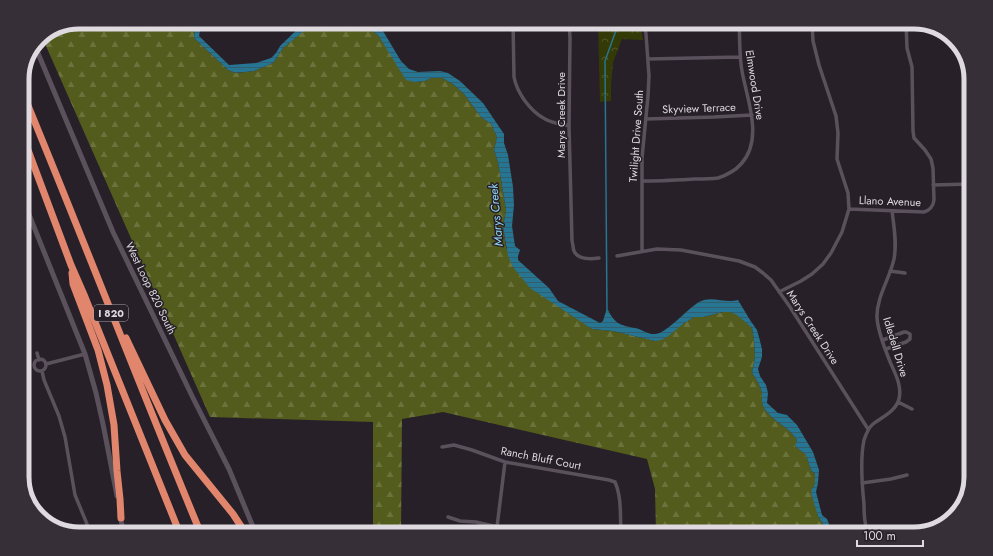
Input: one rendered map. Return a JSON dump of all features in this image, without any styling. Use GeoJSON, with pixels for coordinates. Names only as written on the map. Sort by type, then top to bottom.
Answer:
{"type":"FeatureCollection","features":[{"type":"Feature","properties":{"kind":"highway","name":"I 820"},"geometry":{"type":"LineString","coordinates":[[29,108],[198,527]]}},
{"type":"Feature","properties":{"kind":"highway","name":"I 820"},"geometry":{"type":"LineString","coordinates":[[29,153],[71,265],[177,527]]}},
{"type":"Feature","properties":{"kind":"highway"},"geometry":{"type":"LineString","coordinates":[[71,265],[73,284],[98,350],[107,385],[114,425],[121,518]]}},
{"type":"Feature","properties":{"kind":"highway"},"geometry":{"type":"LineString","coordinates":[[117,327],[126,338],[165,420],[185,455],[233,514],[241,527]]}},
{"type":"Feature","properties":{"kind":"main road","name":"West Loop 820 South"},"geometry":{"type":"LineString","coordinates":[[37,51],[112,232],[229,469],[253,527]]}},
{"type":"Feature","properties":{"kind":"main road"},"geometry":{"type":"LineString","coordinates":[[29,216],[85,354],[103,424],[123,527]]}},
{"type":"Feature","properties":{"kind":"street"},"geometry":{"type":"LineString","coordinates":[[513,29],[514,77],[519,91],[533,110],[540,116],[557,124],[569,126]]}},
{"type":"Feature","properties":{"kind":"street","name":"Marys Creek Drive"},"geometry":{"type":"LineString","coordinates":[[570,29],[569,126],[574,251],[577,255],[584,258],[600,258]]}},
{"type":"Feature","properties":{"kind":"street","name":"Twilight Drive South"},"geometry":{"type":"LineString","coordinates":[[642,251],[642,158],[648,89],[648,60],[645,29]]}},
{"type":"Feature","properties":{"kind":"street","name":"Elmwood Drive"},"geometry":{"type":"LineString","coordinates":[[642,181],[716,178],[736,170],[746,159],[752,143],[752,115],[742,71],[739,29]]}},
{"type":"Feature","properties":{"kind":"street"},"geometry":{"type":"LineString","coordinates":[[779,292],[812,274],[823,264],[831,253],[842,232],[848,209],[848,193],[837,163],[838,133],[836,116],[819,64],[813,41],[812,29]]}},
{"type":"Feature","properties":{"kind":"street"},"geometry":{"type":"LineString","coordinates":[[906,29],[907,48],[912,67],[914,138],[931,159],[933,168],[933,185]]}},
{"type":"Feature","properties":{"kind":"street"},"geometry":{"type":"LineString","coordinates":[[648,60],[740,56]]}},
{"type":"Feature","properties":{"kind":"street","name":"Skyview Terrace"},"geometry":{"type":"LineString","coordinates":[[646,118],[752,115]]}},
{"type":"Feature","properties":{"kind":"street","name":"Llano Avenue"},"geometry":{"type":"LineString","coordinates":[[848,209],[924,212],[931,209],[933,206],[933,185],[964,184]]}},
{"type":"Feature","properties":{"kind":"street","name":"Idledell Drive"},"geometry":{"type":"LineString","coordinates":[[892,211],[895,250],[894,259],[877,312],[878,326],[897,376],[899,394],[898,402]]}},
{"type":"Feature","properties":{"kind":"street","name":"Marys Creek Drive"},"geometry":{"type":"LineString","coordinates":[[618,256],[657,249],[681,250],[740,261],[755,267],[771,280],[868,429]]}},
{"type":"Feature","properties":{"kind":"street"},"geometry":{"type":"LineString","coordinates":[[890,272],[905,273]]}},
{"type":"Feature","properties":{"kind":"street"},"geometry":{"type":"LineString","coordinates":[[883,340],[904,332],[908,332],[910,334],[910,338],[906,342],[886,350]]}},
{"type":"Feature","properties":{"kind":"street"},"geometry":{"type":"LineString","coordinates":[[37,353],[39,360]]}},
{"type":"Feature","properties":{"kind":"street"},"geometry":{"type":"LineString","coordinates":[[46,364],[85,354]]}},
{"type":"Feature","properties":{"kind":"street"},"geometry":{"type":"LineString","coordinates":[[39,360],[44,360],[46,364]]}},
{"type":"Feature","properties":{"kind":"street"},"geometry":{"type":"LineString","coordinates":[[39,360],[34,366],[37,370],[42,371]]}},
{"type":"Feature","properties":{"kind":"street"},"geometry":{"type":"LineString","coordinates":[[42,371],[46,368],[46,364]]}},
{"type":"Feature","properties":{"kind":"street"},"geometry":{"type":"LineString","coordinates":[[42,371],[44,380],[59,416],[65,437],[75,495],[88,527]]}},
{"type":"Feature","properties":{"kind":"street"},"geometry":{"type":"LineString","coordinates":[[867,527],[862,483],[863,446],[868,429],[894,409],[898,402],[912,409]]}},
{"type":"Feature","properties":{"kind":"street","name":"Ranch Bluff Court"},"geometry":{"type":"LineString","coordinates":[[442,447],[454,445],[505,462],[601,478],[615,482],[620,496],[621,527]]}},
{"type":"Feature","properties":{"kind":"street"},"geometry":{"type":"LineString","coordinates":[[448,517],[460,521],[476,522],[497,527],[505,462]]}},
{"type":"Feature","properties":{"kind":"street"},"geometry":{"type":"LineString","coordinates":[[862,483],[907,476]]}},
{"type":"Feature","properties":{"kind":"green space"},"geometry":{"type":"Polygon","coordinates":[[[79,29],[195,29],[194,38],[228,70],[236,73],[254,71],[273,63],[283,48],[306,29],[369,29],[378,35],[415,82],[425,81],[431,78],[442,78],[453,84],[464,94],[481,117],[491,124],[497,137],[494,150],[498,162],[506,210],[503,227],[506,247],[513,267],[592,329],[613,331],[655,341],[694,317],[703,317],[723,312],[737,314],[752,328],[755,357],[752,373],[758,382],[762,393],[763,406],[771,417],[794,435],[797,440],[795,446],[806,455],[811,470],[815,474],[815,484],[812,489],[818,516],[823,524],[823,527],[656,527],[655,489],[647,459],[443,412],[402,419],[401,527],[373,527],[373,422],[210,417],[45,43],[51,37],[60,33],[79,29]]]}},
{"type":"Feature","properties":{"kind":"green space"},"geometry":{"type":"Polygon","coordinates":[[[598,29],[641,29],[643,40],[622,39],[613,62],[611,101],[600,102],[598,29]]]}},
{"type":"Feature","properties":{"kind":"water"},"geometry":{"type":"Polygon","coordinates":[[[195,29],[200,29],[199,36],[229,65],[256,63],[271,58],[280,46],[298,29],[307,29],[283,48],[273,63],[254,71],[236,73],[228,70],[194,38],[195,29]]]}},
{"type":"Feature","properties":{"kind":"water"},"geometry":{"type":"Polygon","coordinates":[[[369,29],[380,29],[383,31],[401,61],[409,69],[418,72],[440,71],[448,73],[460,81],[483,103],[504,134],[504,143],[508,155],[513,187],[514,205],[512,226],[515,246],[520,250],[518,260],[549,288],[558,301],[600,323],[603,321],[606,311],[608,310],[618,323],[655,334],[660,333],[671,326],[699,302],[709,299],[728,301],[738,300],[757,330],[762,349],[762,357],[758,369],[760,376],[766,385],[768,393],[767,403],[778,413],[787,415],[797,425],[813,452],[819,470],[816,492],[822,515],[827,519],[829,527],[823,527],[823,524],[818,516],[811,493],[815,484],[815,474],[811,470],[806,455],[795,446],[797,440],[794,435],[771,417],[763,406],[761,390],[752,373],[755,357],[752,328],[737,315],[730,312],[723,312],[703,317],[694,317],[667,337],[655,341],[613,331],[592,329],[530,288],[513,267],[508,256],[503,227],[506,210],[498,162],[494,150],[497,137],[491,124],[481,117],[464,94],[453,84],[442,78],[431,78],[425,81],[415,82],[406,80],[378,35],[369,29]]]}},
{"type":"Feature","properties":{"kind":"waterway"},"geometry":{"type":"LineString","coordinates":[[607,312],[605,61],[616,29]]}},
{"type":"Feature","properties":{"kind":"water label","name":"Marys Creek"},"geometry":{"type":"Point","coordinates":[496,215]}}]}
